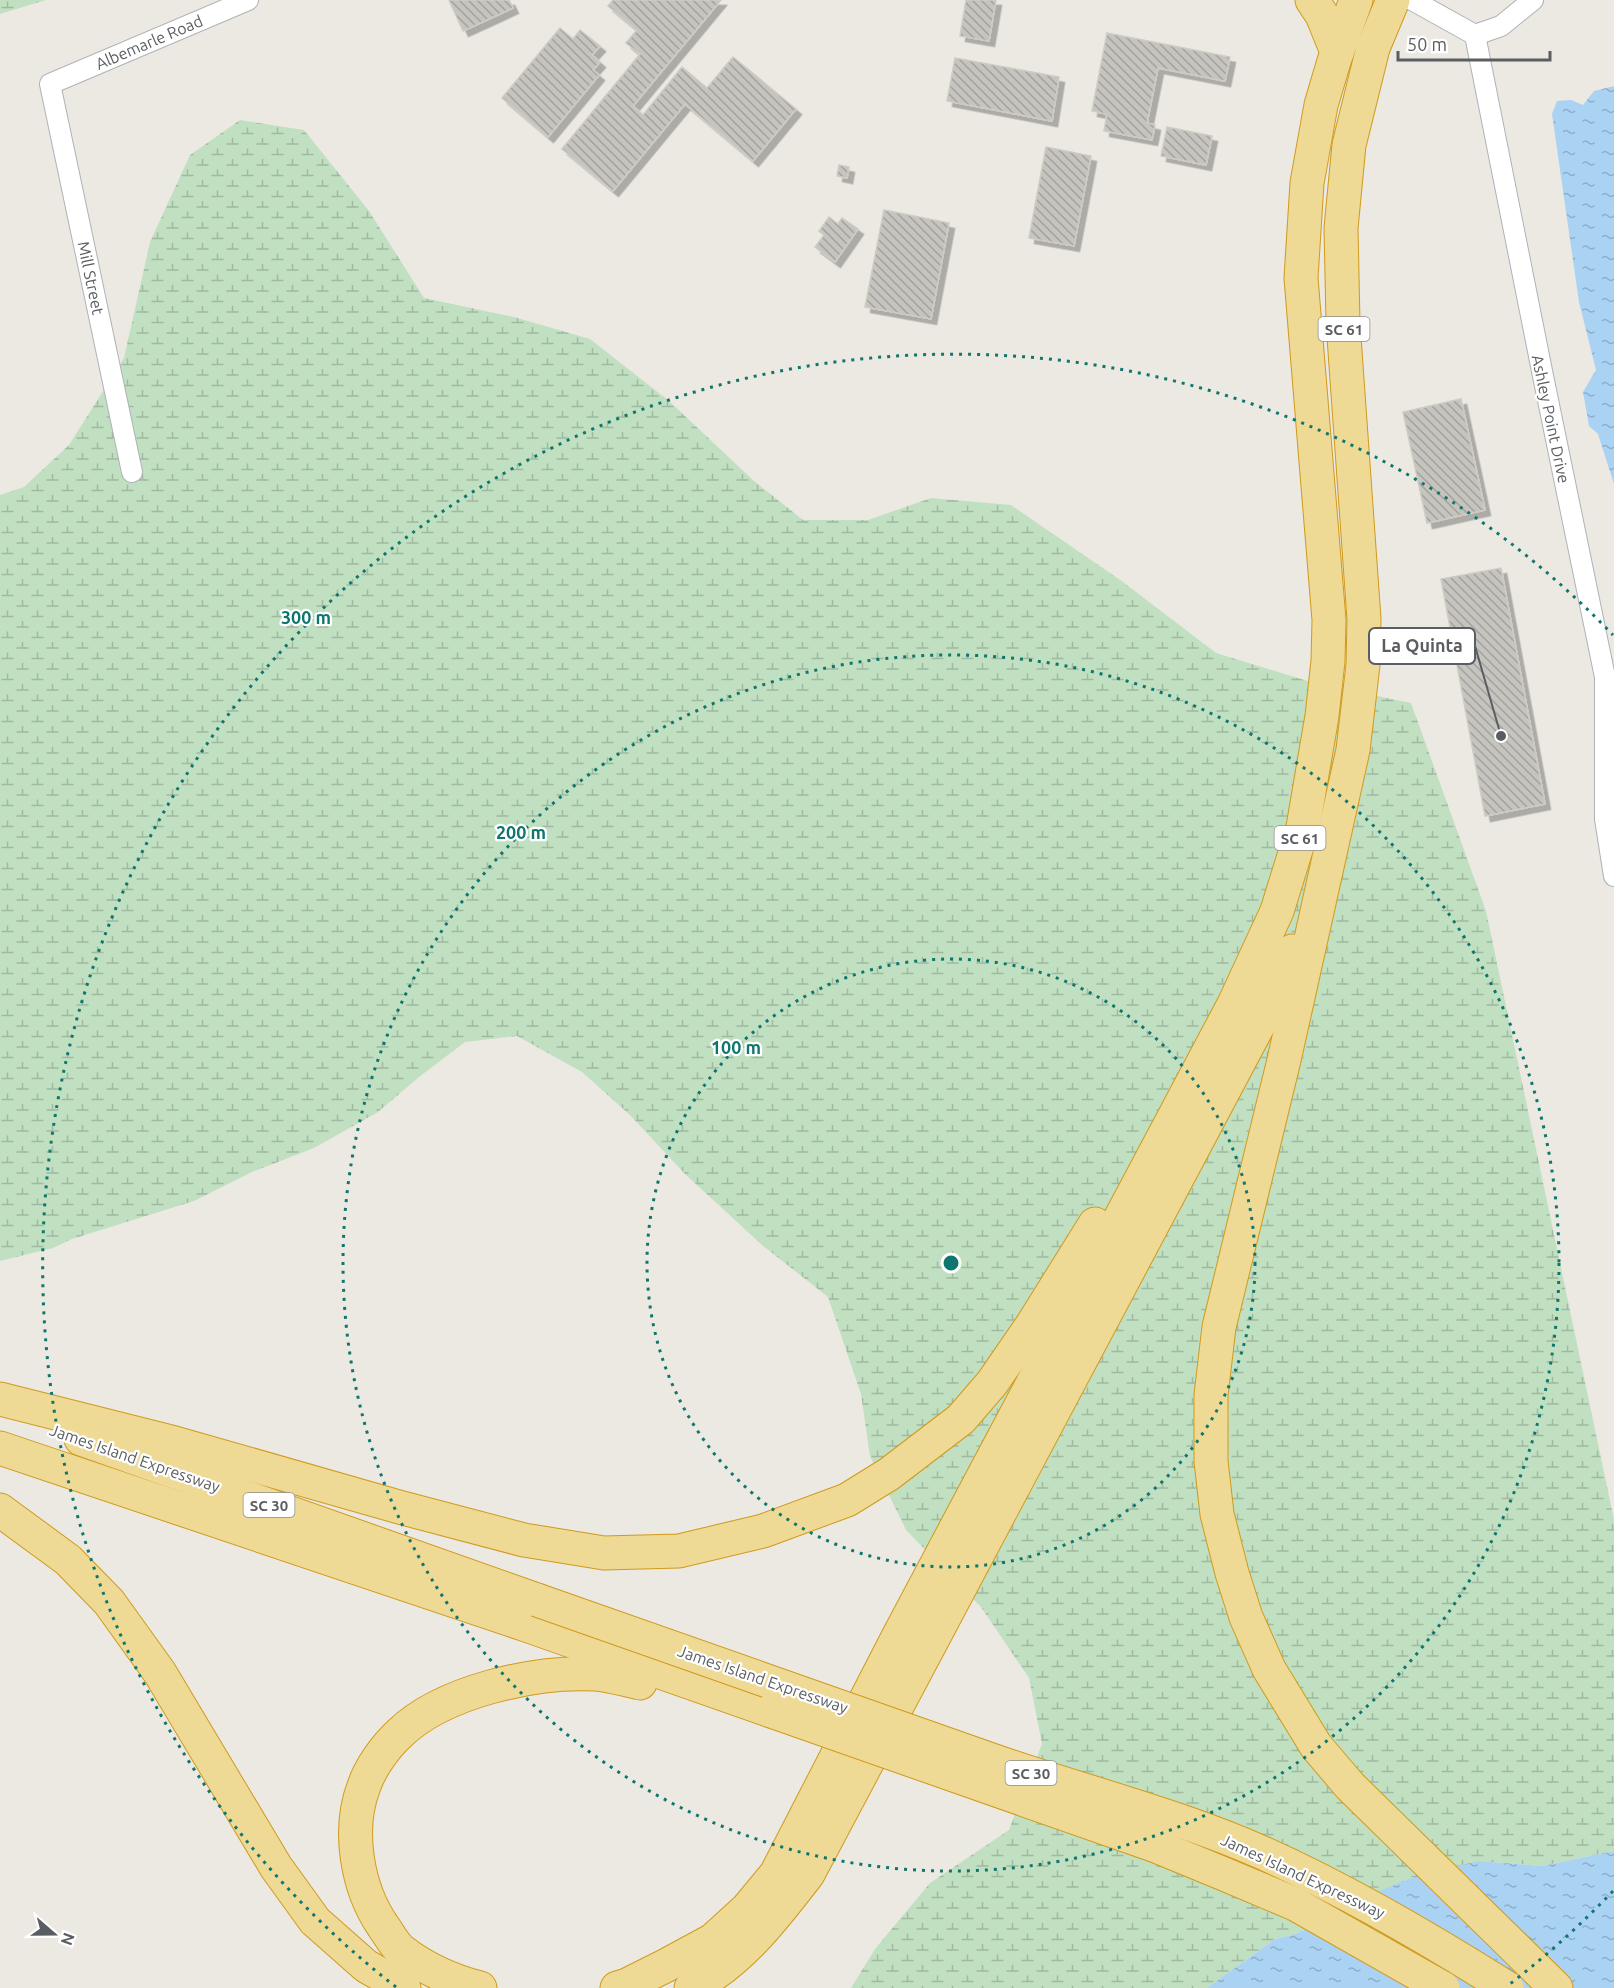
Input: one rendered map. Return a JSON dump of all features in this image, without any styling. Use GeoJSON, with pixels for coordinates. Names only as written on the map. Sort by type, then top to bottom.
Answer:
{"type":"FeatureCollection","features":[{"type":"Feature","properties":{"kind":"highway"},"geometry":{"type":"LineString","coordinates":[[1312,0],[1322,15],[1337,52]]}},
{"type":"Feature","properties":{"kind":"highway","name":"SC 61"},"geometry":{"type":"LineString","coordinates":[[1234,1004],[1277,911],[1303,827],[1322,716],[1328,660],[1329,620],[1301,278],[1307,183],[1322,105],[1337,52],[1356,0]]}},
{"type":"Feature","properties":{"kind":"highway","name":"SC 61"},"geometry":{"type":"LineString","coordinates":[[1337,819],[1353,750],[1363,665],[1364,619],[1343,323],[1341,228],[1349,145],[1373,48],[1393,0]]}},
{"type":"Feature","properties":{"kind":"highway"},"geometry":{"type":"LineString","coordinates":[[691,1988],[703,1982],[738,1955],[775,1917],[808,1874],[1267,1009],[1297,938],[1337,819]]}},
{"type":"Feature","properties":{"kind":"highway"},"geometry":{"type":"LineString","coordinates":[[1337,819],[1284,1060],[1219,1327],[1211,1395],[1211,1461],[1217,1515],[1246,1617],[1269,1669],[1316,1746],[1350,1786],[1556,1988]]}},
{"type":"Feature","properties":{"kind":"highway"},"geometry":{"type":"LineString","coordinates":[[0,1399],[175,1443],[524,1540],[604,1552],[679,1551],[763,1531],[847,1500],[889,1474],[961,1419],[992,1383],[1032,1325],[1234,1004]]}},
{"type":"Feature","properties":{"kind":"highway"},"geometry":{"type":"LineString","coordinates":[[616,1988],[627,1986],[713,1940],[747,1909],[776,1874],[898,1637],[1234,1004]]}},
{"type":"Feature","properties":{"kind":"highway","name":"James Island Expressway"},"geometry":{"type":"LineString","coordinates":[[0,1410],[1021,1770],[1196,1826],[1263,1853],[1366,1904],[1507,1988]]}},
{"type":"Feature","properties":{"kind":"highway","name":"James Island Expressway"},"geometry":{"type":"LineString","coordinates":[[0,1448],[515,1621],[1156,1846],[1295,1904],[1443,1988]]}},
{"type":"Feature","properties":{"kind":"highway"},"geometry":{"type":"LineString","coordinates":[[0,1510],[68,1560],[109,1602],[160,1673],[276,1866],[315,1921],[366,1966],[404,1988]]}},
{"type":"Feature","properties":{"kind":"highway"},"geometry":{"type":"LineString","coordinates":[[480,1988],[452,1980],[400,1950],[372,1909],[360,1867],[356,1839],[357,1815],[364,1786],[379,1758],[399,1734],[423,1714],[449,1702],[504,1683],[540,1677],[597,1674],[771,1710]]}},
{"type":"Feature","properties":{"kind":"street","name":"Albemarle Road"},"geometry":{"type":"LineString","coordinates":[[50,84],[248,0]]}},
{"type":"Feature","properties":{"kind":"street"},"geometry":{"type":"LineString","coordinates":[[1412,0],[1475,34],[1501,26],[1533,0]]}},
{"type":"Feature","properties":{"kind":"street","name":"Ashley Point Drive"},"geometry":{"type":"LineString","coordinates":[[1475,34],[1605,677],[1605,819],[1614,876]]}},
{"type":"Feature","properties":{"kind":"street","name":"Mill Street"},"geometry":{"type":"LineString","coordinates":[[50,84],[132,472]]}},
{"type":"Feature","properties":{"kind":"green space"},"geometry":{"type":"Polygon","coordinates":[[[0,0],[46,0],[0,14],[0,0]]]}},
{"type":"Feature","properties":{"kind":"green space"},"geometry":{"type":"Polygon","coordinates":[[[240,120],[304,130],[369,211],[424,298],[514,317],[590,339],[669,401],[754,481],[803,520],[868,520],[931,498],[1011,505],[1123,582],[1216,653],[1314,683],[1411,703],[1486,911],[1614,1520],[1614,1851],[1542,1866],[1479,1861],[1292,1935],[1275,1939],[1207,1988],[851,1988],[875,1949],[930,1883],[1009,1830],[1042,1744],[1029,1678],[981,1607],[906,1530],[870,1456],[861,1394],[828,1297],[762,1245],[685,1174],[630,1115],[582,1072],[517,1036],[465,1042],[378,1112],[314,1148],[252,1172],[194,1201],[72,1239],[53,1248],[0,1261],[0,495],[24,487],[69,445],[124,358],[150,242],[190,155],[240,120]]]}},
{"type":"Feature","properties":{"kind":"water"},"geometry":{"type":"Polygon","coordinates":[[[1614,86],[1614,484],[1598,434],[1589,426],[1583,392],[1596,370],[1579,302],[1552,114],[1557,101],[1571,100],[1583,105],[1594,91],[1614,86]]]}},
{"type":"Feature","properties":{"kind":"water"},"geometry":{"type":"Polygon","coordinates":[[[1614,1851],[1614,1988],[1207,1988],[1275,1939],[1322,1923],[1370,1895],[1421,1874],[1479,1861],[1542,1866],[1614,1851]]]}},
{"type":"Feature","properties":{"kind":"building"},"geometry":{"type":"Polygon","coordinates":[[[449,0],[509,0],[513,8],[463,31],[449,0]]]}},
{"type":"Feature","properties":{"kind":"building"},"geometry":{"type":"Polygon","coordinates":[[[613,0],[721,0],[633,106],[643,115],[682,67],[707,88],[733,57],[796,109],[753,161],[685,104],[613,191],[562,149],[640,54],[626,43],[637,30],[608,6],[613,0]]]}},
{"type":"Feature","properties":{"kind":"building"},"geometry":{"type":"Polygon","coordinates":[[[966,0],[996,0],[989,41],[960,36],[966,0]]]}},
{"type":"Feature","properties":{"kind":"building"},"geometry":{"type":"Polygon","coordinates":[[[560,28],[573,39],[580,30],[600,46],[592,55],[600,62],[593,70],[599,75],[548,137],[502,98],[560,28]]]}},
{"type":"Feature","properties":{"kind":"building"},"geometry":{"type":"Polygon","coordinates":[[[1107,33],[1230,57],[1225,81],[1158,68],[1147,123],[1155,125],[1152,140],[1104,131],[1107,114],[1092,111],[1107,33]]]}},
{"type":"Feature","properties":{"kind":"building"},"geometry":{"type":"Polygon","coordinates":[[[955,58],[1059,77],[1052,121],[947,101],[955,58]]]}},
{"type":"Feature","properties":{"kind":"building"},"geometry":{"type":"Polygon","coordinates":[[[1167,127],[1212,136],[1206,165],[1161,156],[1167,127]]]}},
{"type":"Feature","properties":{"kind":"building"},"geometry":{"type":"Polygon","coordinates":[[[1046,147],[1091,156],[1074,246],[1029,238],[1046,147]]]}},
{"type":"Feature","properties":{"kind":"building"},"geometry":{"type":"Polygon","coordinates":[[[839,165],[849,167],[847,178],[837,176],[839,165]]]}},
{"type":"Feature","properties":{"kind":"building"},"geometry":{"type":"Polygon","coordinates":[[[884,210],[949,223],[931,319],[865,307],[884,210]]]}},
{"type":"Feature","properties":{"kind":"building"},"geometry":{"type":"Polygon","coordinates":[[[829,217],[838,224],[842,218],[858,229],[835,262],[815,247],[824,235],[819,231],[829,217]]]}},
{"type":"Feature","properties":{"kind":"building"},"geometry":{"type":"Polygon","coordinates":[[[1461,399],[1485,510],[1427,523],[1403,412],[1461,399]]]}},
{"type":"Feature","properties":{"kind":"building"},"geometry":{"type":"Polygon","coordinates":[[[1501,568],[1545,804],[1485,816],[1441,579],[1501,568]]]}},
{"type":"Feature","properties":{"kind":"place","name":"La Quinta"},"geometry":{"type":"Point","coordinates":[1501,736]}}]}
